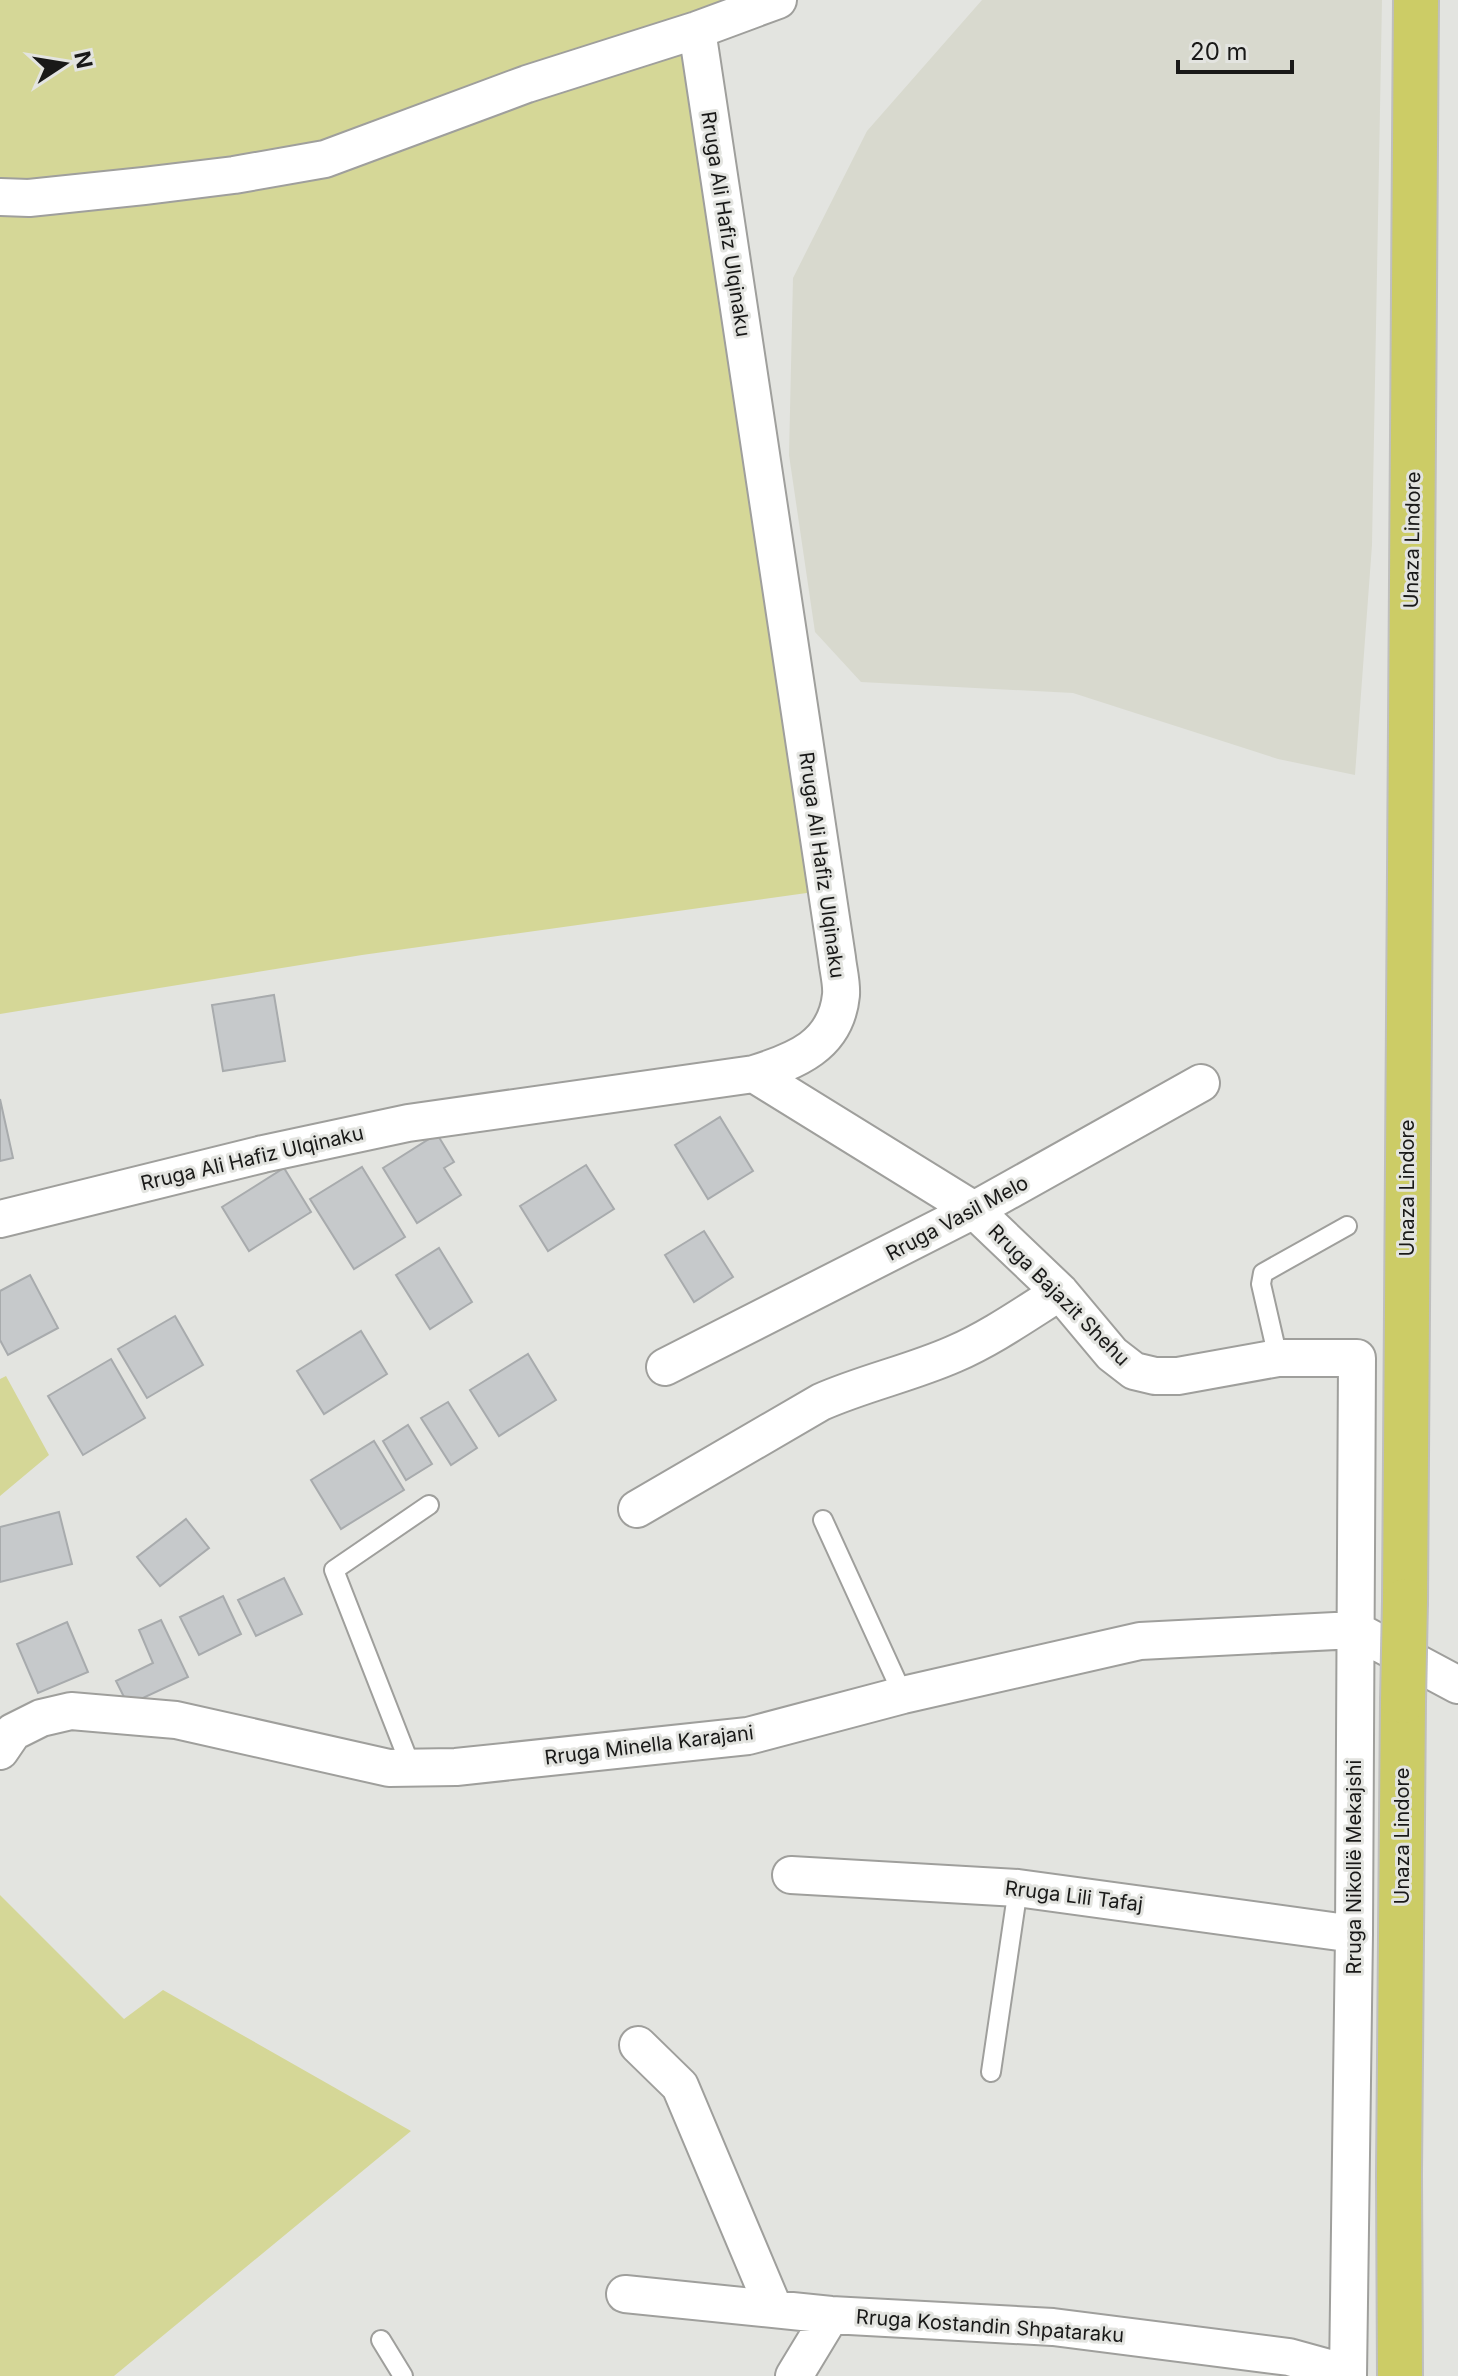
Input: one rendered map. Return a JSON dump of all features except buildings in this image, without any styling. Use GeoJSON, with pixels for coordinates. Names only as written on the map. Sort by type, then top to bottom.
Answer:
{"type":"FeatureCollection","features":[{"type":"Feature","properties":{"kind":"highway","name":"Unaza Lindore"},"geometry":{"type":"LineString","coordinates":[[1400,2376],[1416,0]]}},
{"type":"Feature","properties":{"kind":"street"},"geometry":{"type":"LineString","coordinates":[[0,197],[29,198],[144,186],[325,159],[527,84],[697,30],[778,0]]}},
{"type":"Feature","properties":{"kind":"street","name":"Rruga Ali Hafiz Ulqinaku"},"geometry":{"type":"LineString","coordinates":[[0,1219],[263,1154],[408,1123],[754,1074],[788,1063],[814,1049],[832,1026],[841,996],[832,917],[697,30]]}},
{"type":"Feature","properties":{"kind":"street","name":"Rruga Bajazit Shehu"},"geometry":{"type":"LineString","coordinates":[[754,1074],[974,1210],[1060,1292],[1112,1354],[1134,1371],[1155,1376],[1178,1376],[1278,1358],[1357,1358]]}},
{"type":"Feature","properties":{"kind":"street","name":"Rruga Vasil Melo"},"geometry":{"type":"LineString","coordinates":[[665,1367],[974,1210],[1201,1083]]}},
{"type":"Feature","properties":{"kind":"street"},"geometry":{"type":"LineString","coordinates":[[637,1509],[821,1402],[978,1344],[1060,1292]]}},
{"type":"Feature","properties":{"kind":"street","name":"Rruga Nikollë Mekajshi"},"geometry":{"type":"LineString","coordinates":[[1348,2374],[1357,1358]]}},
{"type":"Feature","properties":{"kind":"street"},"geometry":{"type":"LineString","coordinates":[[1355,1630],[1458,1685]]}},
{"type":"Feature","properties":{"kind":"street","name":"Rruga Minella Karajani"},"geometry":{"type":"LineString","coordinates":[[0,1751],[13,1732],[41,1718],[71,1711],[176,1720],[389,1768],[456,1767],[748,1736],[903,1695],[1140,1641],[1355,1630]]}},
{"type":"Feature","properties":{"kind":"street","name":"Rruga Lili Tafaj"},"geometry":{"type":"LineString","coordinates":[[791,1875],[1018,1888],[1354,1934]]}},
{"type":"Feature","properties":{"kind":"street"},"geometry":{"type":"LineString","coordinates":[[638,2045],[680,2086],[774,2309]]}},
{"type":"Feature","properties":{"kind":"street","name":"Rruga Kostandin Shpataraku"},"geometry":{"type":"LineString","coordinates":[[625,2294],[831,2315],[1053,2327],[1289,2357],[1348,2374]]}},
{"type":"Feature","properties":{"kind":"street"},"geometry":{"type":"LineString","coordinates":[[794,2376],[831,2315]]}},
{"type":"Feature","properties":{"kind":"lane"},"geometry":{"type":"LineString","coordinates":[[1278,1358],[1261,1284],[1263,1273],[1347,1226]]}},
{"type":"Feature","properties":{"kind":"lane"},"geometry":{"type":"LineString","coordinates":[[411,1767],[334,1570],[429,1505]]}},
{"type":"Feature","properties":{"kind":"lane"},"geometry":{"type":"LineString","coordinates":[[823,1520],[903,1695]]}},
{"type":"Feature","properties":{"kind":"lane"},"geometry":{"type":"LineString","coordinates":[[991,2072],[1018,1888]]}},
{"type":"Feature","properties":{"kind":"lane"},"geometry":{"type":"LineString","coordinates":[[381,2340],[403,2376]]}},
{"type":"Feature","properties":{"kind":"shaded area"},"geometry":{"type":"Polygon","coordinates":[[[982,0],[1382,0],[1372,545],[1355,775],[1278,759],[1073,693],[861,682],[815,632],[789,455],[793,278],[867,131],[982,0]]]}},
{"type":"Feature","properties":{"kind":"green space"},"geometry":{"type":"Polygon","coordinates":[[[0,0],[778,0],[697,29],[828,890],[362,955],[0,1014],[0,0]]]}},
{"type":"Feature","properties":{"kind":"green space"},"geometry":{"type":"Polygon","coordinates":[[[6,1376],[49,1455],[0,1496],[0,1379],[6,1376]]]}},
{"type":"Feature","properties":{"kind":"green space"},"geometry":{"type":"Polygon","coordinates":[[[0,1895],[124,2019],[163,1990],[411,2131],[114,2376],[0,2376],[0,1895]]]}}]}
